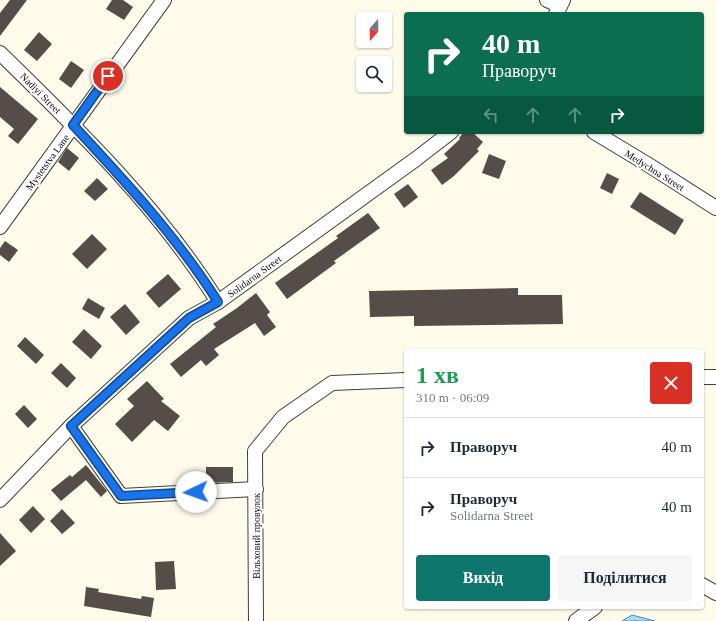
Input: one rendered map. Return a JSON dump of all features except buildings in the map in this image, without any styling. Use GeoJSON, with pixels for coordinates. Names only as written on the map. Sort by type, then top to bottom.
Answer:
{"type":"FeatureCollection","features":[{"type":"Feature","properties":{"kind":"street","name":"Mystetstva Lane"},"geometry":{"type":"LineString","coordinates":[[0,227],[164,0]]}},
{"type":"Feature","properties":{"kind":"street","name":"Nadiyi Street"},"geometry":{"type":"LineString","coordinates":[[0,53],[73,125],[133,189],[199,272],[218,302]]}},
{"type":"Feature","properties":{"kind":"street","name":"Solidarna Street"},"geometry":{"type":"LineString","coordinates":[[0,500],[71,426],[189,318],[218,302],[448,134]]}},
{"type":"Feature","properties":{"kind":"street","name":"Medychna Street"},"geometry":{"type":"LineString","coordinates":[[597,134],[716,208]]}},
{"type":"Feature","properties":{"kind":"street"},"geometry":{"type":"LineString","coordinates":[[704,377],[716,376]]}},
{"type":"Feature","properties":{"kind":"street","name":"Вільховий провулок"},"geometry":{"type":"LineString","coordinates":[[256,621],[255,451],[283,417],[332,383],[404,380]]}},
{"type":"Feature","properties":{"kind":"street"},"geometry":{"type":"LineString","coordinates":[[71,426],[121,496],[256,489]]}},
{"type":"Feature","properties":{"kind":"street"},"geometry":{"type":"LineString","coordinates":[[704,587],[716,593]]}},
{"type":"Feature","properties":{"kind":"street"},"geometry":{"type":"LineString","coordinates":[[576,621],[592,609]]}},
{"type":"Feature","properties":{"kind":"water"},"geometry":{"type":"Polygon","coordinates":[[[632,615],[655,621],[622,621],[632,615]]]}},
{"type":"Feature","properties":{"kind":"route"},"geometry":{"type":"LineString","coordinates":[[108,76],[73,125],[133,189],[199,272],[218,302],[189,318],[71,426],[121,496],[196,492]]}}]}
